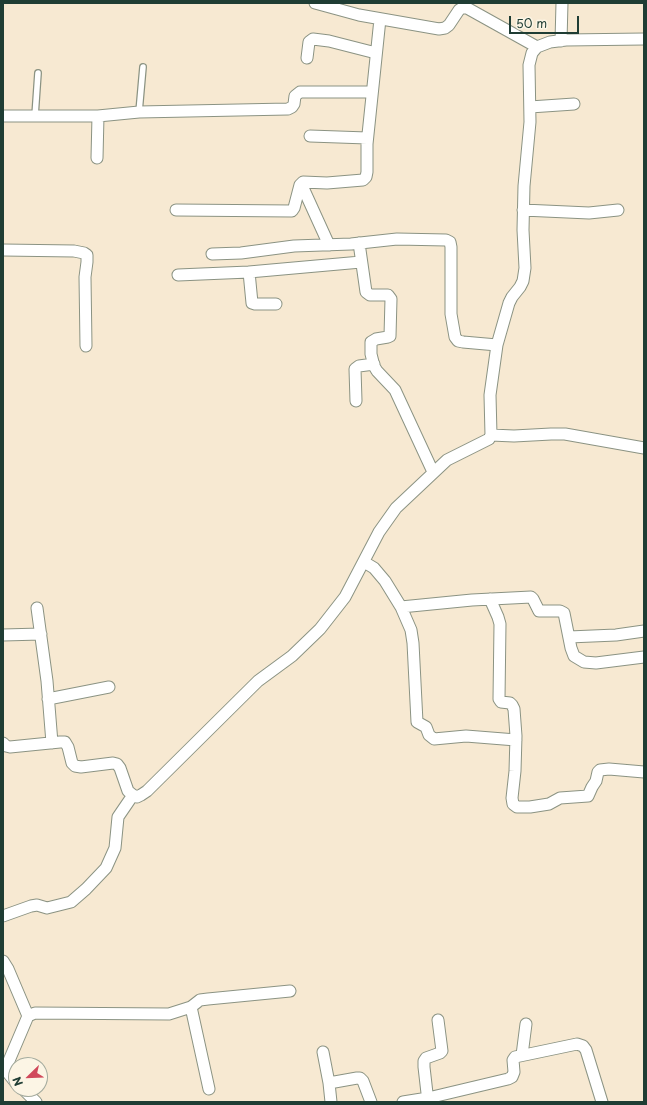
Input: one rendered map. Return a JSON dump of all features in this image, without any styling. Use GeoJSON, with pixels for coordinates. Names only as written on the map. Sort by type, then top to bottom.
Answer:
{"type":"FeatureCollection","features":[{"type":"Feature","properties":{"kind":"street"},"geometry":{"type":"LineString","coordinates":[[315,3],[380,19],[439,29],[445,28],[449,25],[459,10],[462,8],[467,8],[537,47]]}},
{"type":"Feature","properties":{"kind":"street"},"geometry":{"type":"LineString","coordinates":[[561,41],[562,3]]}},
{"type":"Feature","properties":{"kind":"street"},"geometry":{"type":"LineString","coordinates":[[176,210],[292,211],[301,183],[327,183],[363,180],[366,177],[372,92],[380,19]]}},
{"type":"Feature","properties":{"kind":"street"},"geometry":{"type":"LineString","coordinates":[[307,58],[309,42],[313,39],[329,41],[376,53]]}},
{"type":"Feature","properties":{"kind":"street"},"geometry":{"type":"LineString","coordinates":[[3,743],[10,747],[65,742],[68,746],[72,763],[75,766],[81,767],[114,762],[117,764],[128,791],[133,796],[141,795],[147,791],[258,681],[292,656],[320,629],[345,597],[379,532],[396,508],[447,460],[489,439],[491,435],[490,395],[497,345],[509,303],[523,281],[525,268],[522,230],[530,107],[529,65],[532,53],[537,47],[550,42],[644,39]]}},
{"type":"Feature","properties":{"kind":"street"},"geometry":{"type":"LineString","coordinates":[[3,116],[98,116],[139,112],[288,109],[292,107],[295,96],[300,92],[372,92]]}},
{"type":"Feature","properties":{"kind":"street"},"geometry":{"type":"LineString","coordinates":[[530,107],[574,104]]}},
{"type":"Feature","properties":{"kind":"street"},"geometry":{"type":"LineString","coordinates":[[97,158],[98,116]]}},
{"type":"Feature","properties":{"kind":"street"},"geometry":{"type":"LineString","coordinates":[[310,136],[368,138]]}},
{"type":"Feature","properties":{"kind":"street"},"geometry":{"type":"LineString","coordinates":[[300,185],[304,190],[329,245]]}},
{"type":"Feature","properties":{"kind":"street"},"geometry":{"type":"LineString","coordinates":[[523,210],[589,213],[618,210]]}},
{"type":"Feature","properties":{"kind":"street"},"geometry":{"type":"LineString","coordinates":[[212,254],[241,253],[294,246],[359,243],[397,239],[442,240],[450,242],[451,314],[454,337],[458,341],[463,342],[497,345]]}},
{"type":"Feature","properties":{"kind":"street"},"geometry":{"type":"LineString","coordinates":[[359,243],[366,292],[370,295],[388,295],[391,299],[390,336],[373,340],[371,342],[374,364],[377,371],[395,390],[433,472]]}},
{"type":"Feature","properties":{"kind":"street"},"geometry":{"type":"LineString","coordinates":[[3,250],[74,251],[84,252],[87,255],[85,277],[86,346]]}},
{"type":"Feature","properties":{"kind":"street"},"geometry":{"type":"LineString","coordinates":[[178,275],[249,272],[361,262]]}},
{"type":"Feature","properties":{"kind":"street"},"geometry":{"type":"LineString","coordinates":[[249,272],[252,303],[276,304]]}},
{"type":"Feature","properties":{"kind":"street"},"geometry":{"type":"LineString","coordinates":[[356,402],[355,369],[359,366],[374,364]]}},
{"type":"Feature","properties":{"kind":"street"},"geometry":{"type":"LineString","coordinates":[[491,435],[514,436],[566,434],[644,448]]}},
{"type":"Feature","properties":{"kind":"street"},"geometry":{"type":"LineString","coordinates":[[364,562],[374,568],[379,574],[400,607],[411,630],[417,722],[426,726],[431,738],[434,739],[466,736],[516,740]]}},
{"type":"Feature","properties":{"kind":"street"},"geometry":{"type":"LineString","coordinates":[[400,607],[531,597],[539,611],[562,612],[566,616],[574,656],[584,662],[596,663],[644,657]]}},
{"type":"Feature","properties":{"kind":"street"},"geometry":{"type":"LineString","coordinates":[[490,599],[500,624],[499,699],[501,702],[510,703],[512,705],[516,740],[512,798],[514,804],[517,807],[541,805],[560,798],[588,796],[600,770],[609,769],[644,772]]}},
{"type":"Feature","properties":{"kind":"street"},"geometry":{"type":"LineString","coordinates":[[37,608],[52,742]]}},
{"type":"Feature","properties":{"kind":"street"},"geometry":{"type":"LineString","coordinates":[[569,637],[616,635],[644,631]]}},
{"type":"Feature","properties":{"kind":"street"},"geometry":{"type":"LineString","coordinates":[[3,635],[41,634]]}},
{"type":"Feature","properties":{"kind":"street"},"geometry":{"type":"LineString","coordinates":[[48,699],[109,687]]}},
{"type":"Feature","properties":{"kind":"street"},"geometry":{"type":"LineString","coordinates":[[3,916],[31,906],[37,905],[47,908],[71,902],[86,889],[106,868],[115,848],[118,817],[133,796]]}},
{"type":"Feature","properties":{"kind":"street"},"geometry":{"type":"LineString","coordinates":[[3,960],[28,1016]]}},
{"type":"Feature","properties":{"kind":"street"},"geometry":{"type":"LineString","coordinates":[[11,1057],[28,1016],[35,1013],[169,1014],[191,1007],[200,1000],[290,991]]}},
{"type":"Feature","properties":{"kind":"street"},"geometry":{"type":"LineString","coordinates":[[191,1007],[210,1089]]}},
{"type":"Feature","properties":{"kind":"street"},"geometry":{"type":"LineString","coordinates":[[428,1100],[424,1061],[426,1058],[442,1051],[438,1020]]}},
{"type":"Feature","properties":{"kind":"street"},"geometry":{"type":"LineString","coordinates":[[522,1055],[526,1024]]}},
{"type":"Feature","properties":{"kind":"street"},"geometry":{"type":"LineString","coordinates":[[403,1102],[428,1100],[508,1079],[512,1077],[514,1072],[513,1060],[515,1057],[577,1044],[583,1046],[586,1050],[602,1102]]}},
{"type":"Feature","properties":{"kind":"street"},"geometry":{"type":"LineString","coordinates":[[323,1052],[331,1102]]}},
{"type":"Feature","properties":{"kind":"street"},"geometry":{"type":"LineString","coordinates":[[329,1083],[360,1078],[363,1081],[372,1102]]}},
{"type":"Feature","properties":{"kind":"lane"},"geometry":{"type":"LineString","coordinates":[[139,112],[142,67]]}},
{"type":"Feature","properties":{"kind":"lane"},"geometry":{"type":"LineString","coordinates":[[35,116],[38,73]]}}]}
